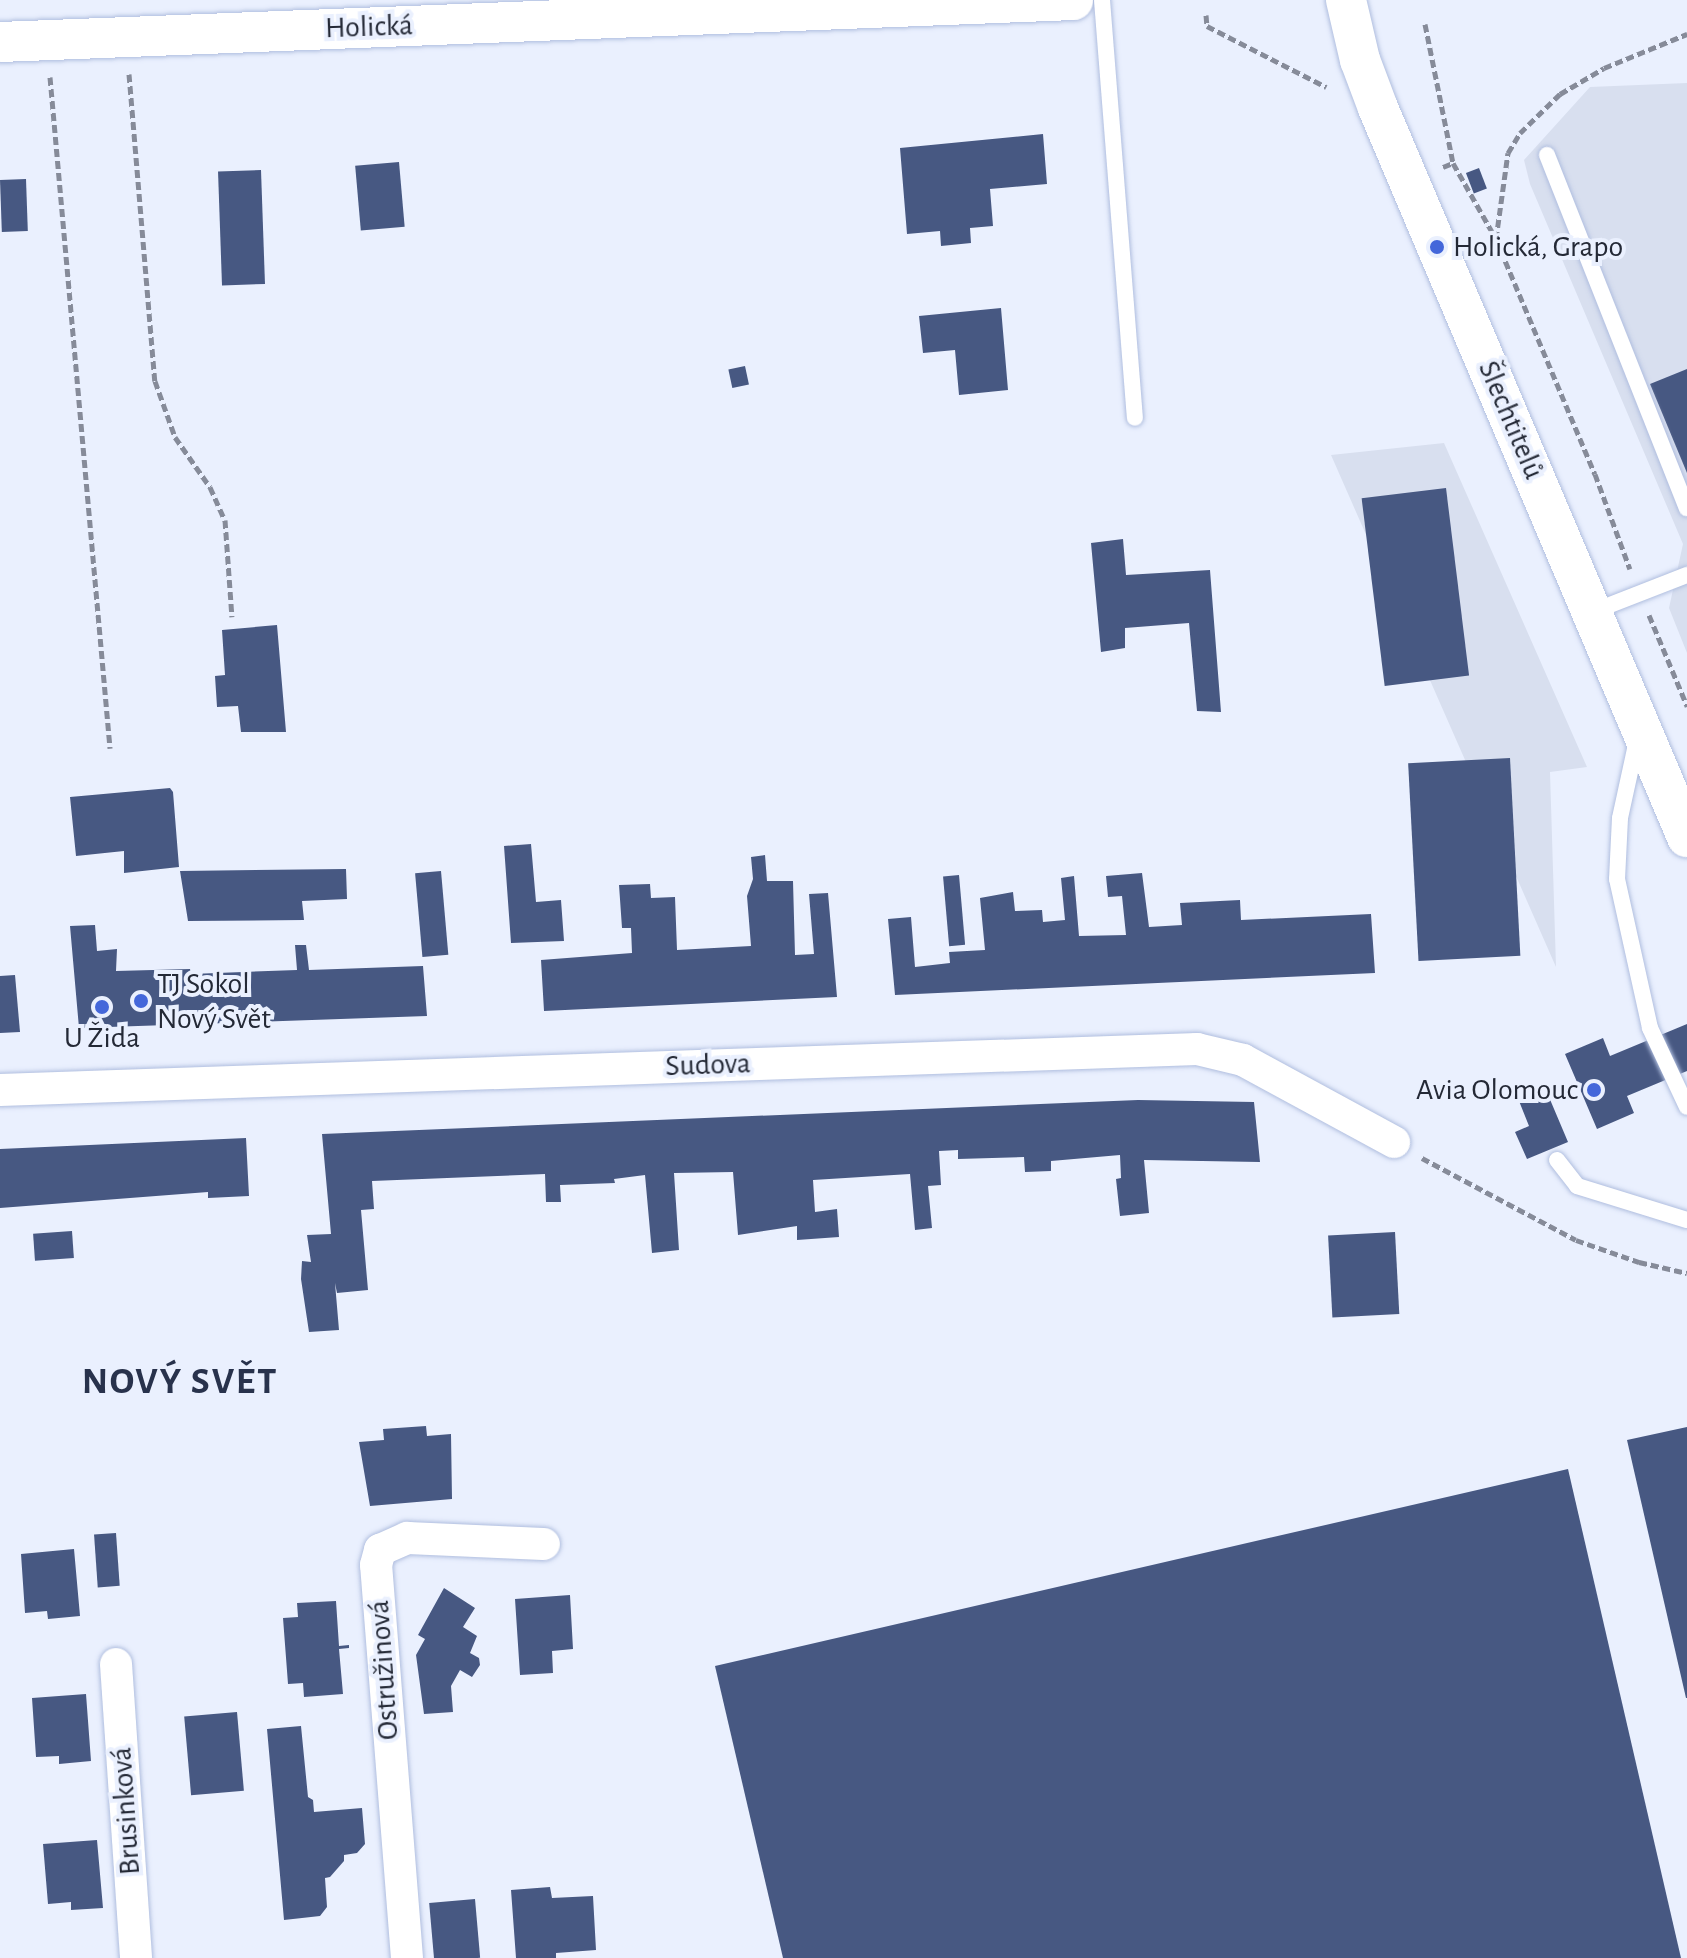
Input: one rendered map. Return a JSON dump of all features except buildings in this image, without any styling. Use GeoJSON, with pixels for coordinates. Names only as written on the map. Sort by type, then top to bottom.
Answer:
{"type":"FeatureCollection","features":[{"type":"Feature","properties":{"kind":"street","name":"Holická"},"geometry":{"type":"LineString","coordinates":[[0,42],[1073,0]]}},
{"type":"Feature","properties":{"kind":"street","name":"Šlechtitelů"},"geometry":{"type":"LineString","coordinates":[[1346,0],[1360,60],[1378,108],[1687,837]]}},
{"type":"Feature","properties":{"kind":"street","name":"Sudova"},"geometry":{"type":"LineString","coordinates":[[0,1090],[1197,1049],[1243,1060],[1394,1142]]}},
{"type":"Feature","properties":{"kind":"street","name":"Ostružinová"},"geometry":{"type":"LineString","coordinates":[[407,1958],[376,1565],[380,1550],[407,1538],[544,1544]]}},
{"type":"Feature","properties":{"kind":"street","name":"Brusinková"},"geometry":{"type":"LineString","coordinates":[[116,1664],[136,1958]]}},
{"type":"Feature","properties":{"kind":"lane"},"geometry":{"type":"LineString","coordinates":[[1102,0],[1135,418]]}},
{"type":"Feature","properties":{"kind":"lane"},"geometry":{"type":"LineString","coordinates":[[1547,155],[1687,508]]}},
{"type":"Feature","properties":{"kind":"lane"},"geometry":{"type":"LineString","coordinates":[[1592,612],[1687,575]]}},
{"type":"Feature","properties":{"kind":"lane"},"geometry":{"type":"LineString","coordinates":[[1640,727],[1620,818],[1617,879],[1650,1028],[1687,1107]]}},
{"type":"Feature","properties":{"kind":"lane"},"geometry":{"type":"LineString","coordinates":[[1557,1160],[1577,1186],[1687,1220]]}},
{"type":"Feature","properties":{"kind":"path"},"geometry":{"type":"LineString","coordinates":[[1206,15],[1207,26],[1326,87]]}},
{"type":"Feature","properties":{"kind":"path"},"geometry":{"type":"LineString","coordinates":[[1425,24],[1453,163],[1496,239],[1687,706]]}},
{"type":"Feature","properties":{"kind":"path"},"geometry":{"type":"LineString","coordinates":[[1496,239],[1508,153],[1520,133],[1560,94],[1604,68],[1687,34]]}},
{"type":"Feature","properties":{"kind":"path"},"geometry":{"type":"LineString","coordinates":[[126,37],[155,381],[175,437],[210,487],[225,520],[232,617]]}},
{"type":"Feature","properties":{"kind":"path"},"geometry":{"type":"LineString","coordinates":[[47,40],[110,748]]}},
{"type":"Feature","properties":{"kind":"path"},"geometry":{"type":"LineString","coordinates":[[1436,171],[1453,163]]}},
{"type":"Feature","properties":{"kind":"path"},"geometry":{"type":"LineString","coordinates":[[1471,251],[1496,239]]}},
{"type":"Feature","properties":{"kind":"path"},"geometry":{"type":"LineString","coordinates":[[1394,1142],[1576,1240],[1639,1262],[1687,1273]]}},
{"type":"Feature","properties":{"kind":"shaded area"},"geometry":{"type":"Polygon","coordinates":[[[1687,83],[1687,653],[1669,608],[1683,544],[1530,184],[1524,160],[1590,87],[1687,83]]]}},
{"type":"Feature","properties":{"kind":"shaded area"},"geometry":{"type":"Polygon","coordinates":[[[1444,443],[1587,767],[1550,772],[1556,967],[1331,455],[1444,443]]]}},
{"type":"Feature","properties":{"kind":"place","name":"Holická, Grapo"},"geometry":{"type":"Point","coordinates":[1437,247]}},
{"type":"Feature","properties":{"kind":"place","name":"TJ Sokol Nový Svět"},"geometry":{"type":"Point","coordinates":[141,1001]}},
{"type":"Feature","properties":{"kind":"place","name":"U Žida"},"geometry":{"type":"Point","coordinates":[102,1007]}},
{"type":"Feature","properties":{"kind":"place","name":"Avia Olomouc"},"geometry":{"type":"Point","coordinates":[1594,1090]}},
{"type":"Feature","properties":{"kind":"district","name":"NOVÝ SVĚT"},"geometry":{"type":"Point","coordinates":[180,1383]}}]}
